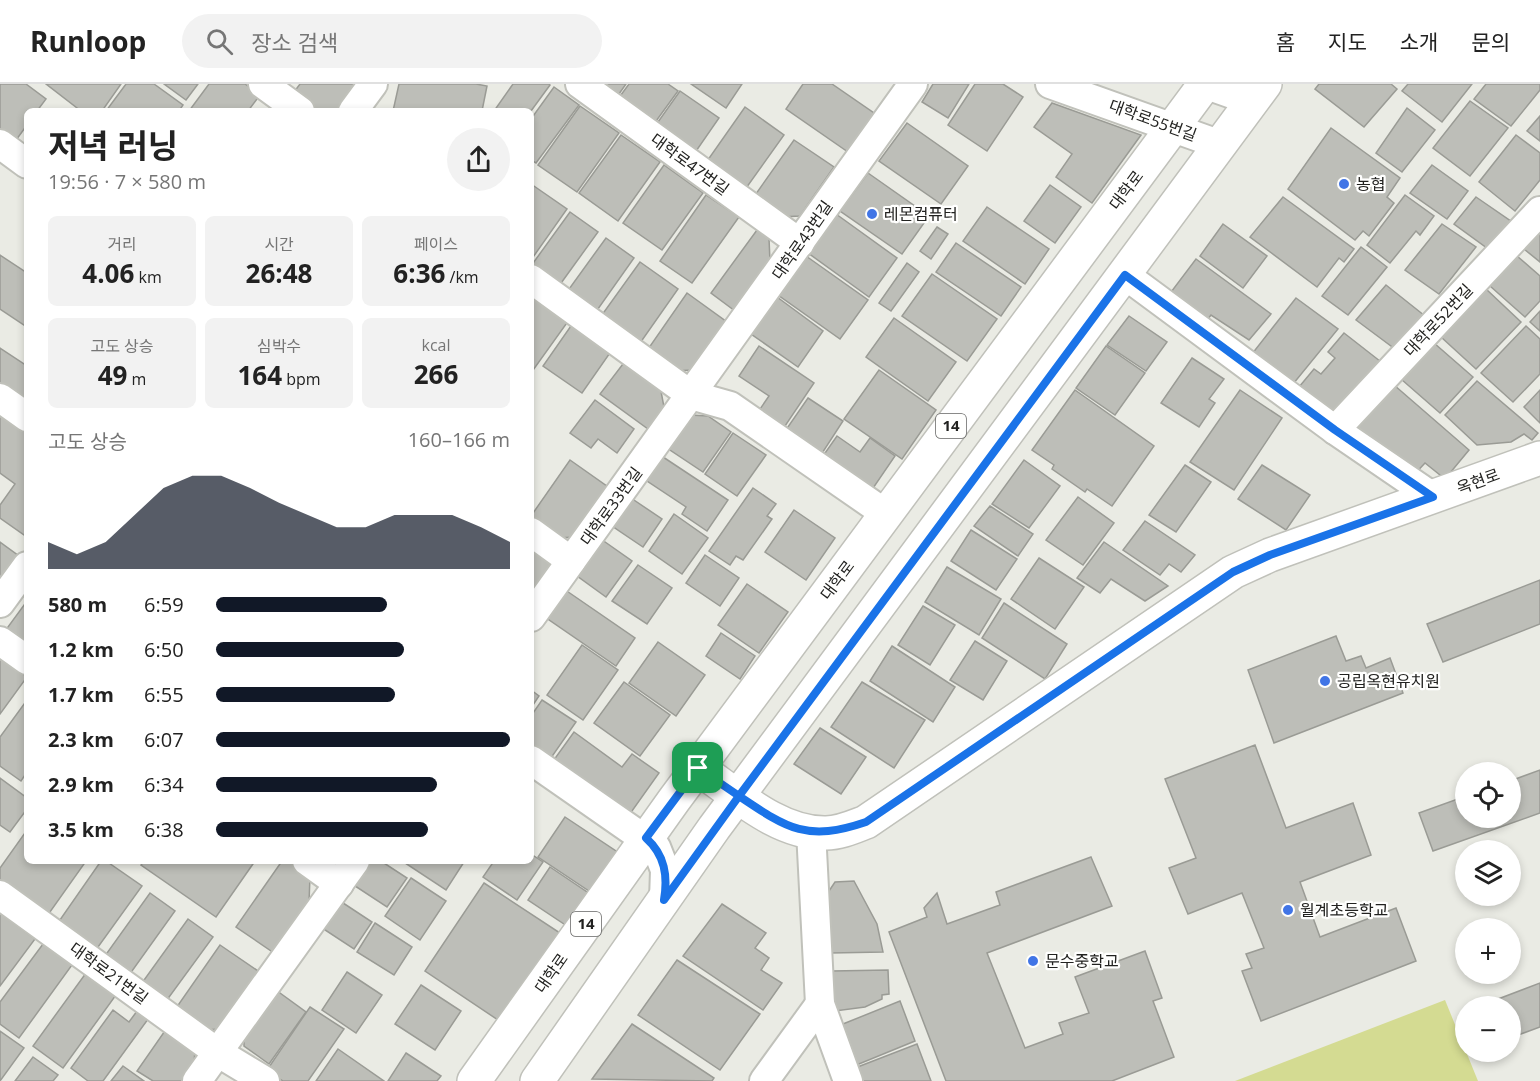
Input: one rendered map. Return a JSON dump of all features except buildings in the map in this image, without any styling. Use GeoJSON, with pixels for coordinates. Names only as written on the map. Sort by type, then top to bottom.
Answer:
{"type":"FeatureCollection","features":[{"type":"Feature","properties":{"kind":"main road","name":"대학로"},"geometry":{"type":"LineString","coordinates":[[474,1081],[646,838],[1204,84]]}},
{"type":"Feature","properties":{"kind":"main road"},"geometry":{"type":"LineString","coordinates":[[537,1081],[739,796],[1259,93]]}},
{"type":"Feature","properties":{"kind":"main road","name":"옥현로"},"geometry":{"type":"LineString","coordinates":[[698,768],[775,820],[811,831],[838,832],[866,822],[1233,572],[1270,555],[1540,458]]}},
{"type":"Feature","properties":{"kind":"street"},"geometry":{"type":"LineString","coordinates":[[263,84],[296,108]]}},
{"type":"Feature","properties":{"kind":"street"},"geometry":{"type":"LineString","coordinates":[[355,108],[373,84]]}},
{"type":"Feature","properties":{"kind":"street","name":"대학로47번길"},"geometry":{"type":"LineString","coordinates":[[580,84],[800,243]]}},
{"type":"Feature","properties":{"kind":"street","name":"대학로43번길"},"geometry":{"type":"LineString","coordinates":[[691,395],[913,84]]}},
{"type":"Feature","properties":{"kind":"street","name":"대학로55번길"},"geometry":{"type":"LineString","coordinates":[[1050,84],[1221,145]]}},
{"type":"Feature","properties":{"kind":"street"},"geometry":{"type":"LineString","coordinates":[[1204,84],[1259,93]]}},
{"type":"Feature","properties":{"kind":"street"},"geometry":{"type":"LineString","coordinates":[[0,144],[24,162]]}},
{"type":"Feature","properties":{"kind":"street","name":"대학로52번길"},"geometry":{"type":"LineString","coordinates":[[1335,430],[1540,211]]}},
{"type":"Feature","properties":{"kind":"street"},"geometry":{"type":"LineString","coordinates":[[1125,275],[1335,430],[1433,497]]}},
{"type":"Feature","properties":{"kind":"street"},"geometry":{"type":"LineString","coordinates":[[534,281],[691,395],[730,406],[886,514]]}},
{"type":"Feature","properties":{"kind":"street","name":"대학로33번길"},"geometry":{"type":"LineString","coordinates":[[534,613],[691,395]]}},
{"type":"Feature","properties":{"kind":"street"},"geometry":{"type":"LineString","coordinates":[[0,398],[24,415]]}},
{"type":"Feature","properties":{"kind":"street"},"geometry":{"type":"LineString","coordinates":[[534,534],[571,561]]}},
{"type":"Feature","properties":{"kind":"street"},"geometry":{"type":"LineString","coordinates":[[0,603],[24,570]]}},
{"type":"Feature","properties":{"kind":"street"},"geometry":{"type":"LineString","coordinates":[[0,641],[24,658]]}},
{"type":"Feature","properties":{"kind":"street"},"geometry":{"type":"LineString","coordinates":[[534,762],[656,847],[664,864],[667,880],[664,900]]}},
{"type":"Feature","properties":{"kind":"street"},"geometry":{"type":"LineString","coordinates":[[811,831],[820,1005],[848,1081]]}},
{"type":"Feature","properties":{"kind":"street"},"geometry":{"type":"LineString","coordinates":[[311,864],[339,884]]}},
{"type":"Feature","properties":{"kind":"street"},"geometry":{"type":"LineString","coordinates":[[197,1081],[353,864]]}},
{"type":"Feature","properties":{"kind":"street","name":"대학로21번길"},"geometry":{"type":"LineString","coordinates":[[0,895],[217,1052],[265,1081]]}},
{"type":"Feature","properties":{"kind":"street"},"geometry":{"type":"LineString","coordinates":[[764,1081],[820,1005]]}},
{"type":"Feature","properties":{"kind":"green space"},"geometry":{"type":"Polygon","coordinates":[[[1445,1000],[1455,1025],[1455,1062],[1470,1062],[1478,1081],[1235,1081],[1445,1000]]]}},
{"type":"Feature","properties":{"kind":"place","name":"농협"},"geometry":{"type":"Point","coordinates":[1344,184]}},
{"type":"Feature","properties":{"kind":"place","name":"레몬컴퓨터"},"geometry":{"type":"Point","coordinates":[872,214]}},
{"type":"Feature","properties":{"kind":"place","name":"공립옥현유치원"},"geometry":{"type":"Point","coordinates":[1325,681]}},
{"type":"Feature","properties":{"kind":"place","name":"월계초등학교"},"geometry":{"type":"Point","coordinates":[1288,910]}},
{"type":"Feature","properties":{"kind":"place","name":"문수중학교"},"geometry":{"type":"Point","coordinates":[1033,961]}},
{"type":"Feature","properties":{"kind":"route"},"geometry":{"type":"LineString","coordinates":[[698,768],[646,838],[656,847],[662,859],[667,880],[664,900],[739,796],[775,820],[811,831],[838,832],[866,822],[1233,572],[1270,555],[1433,497],[1335,430],[1125,275],[739,796],[698,768]]}}]}
